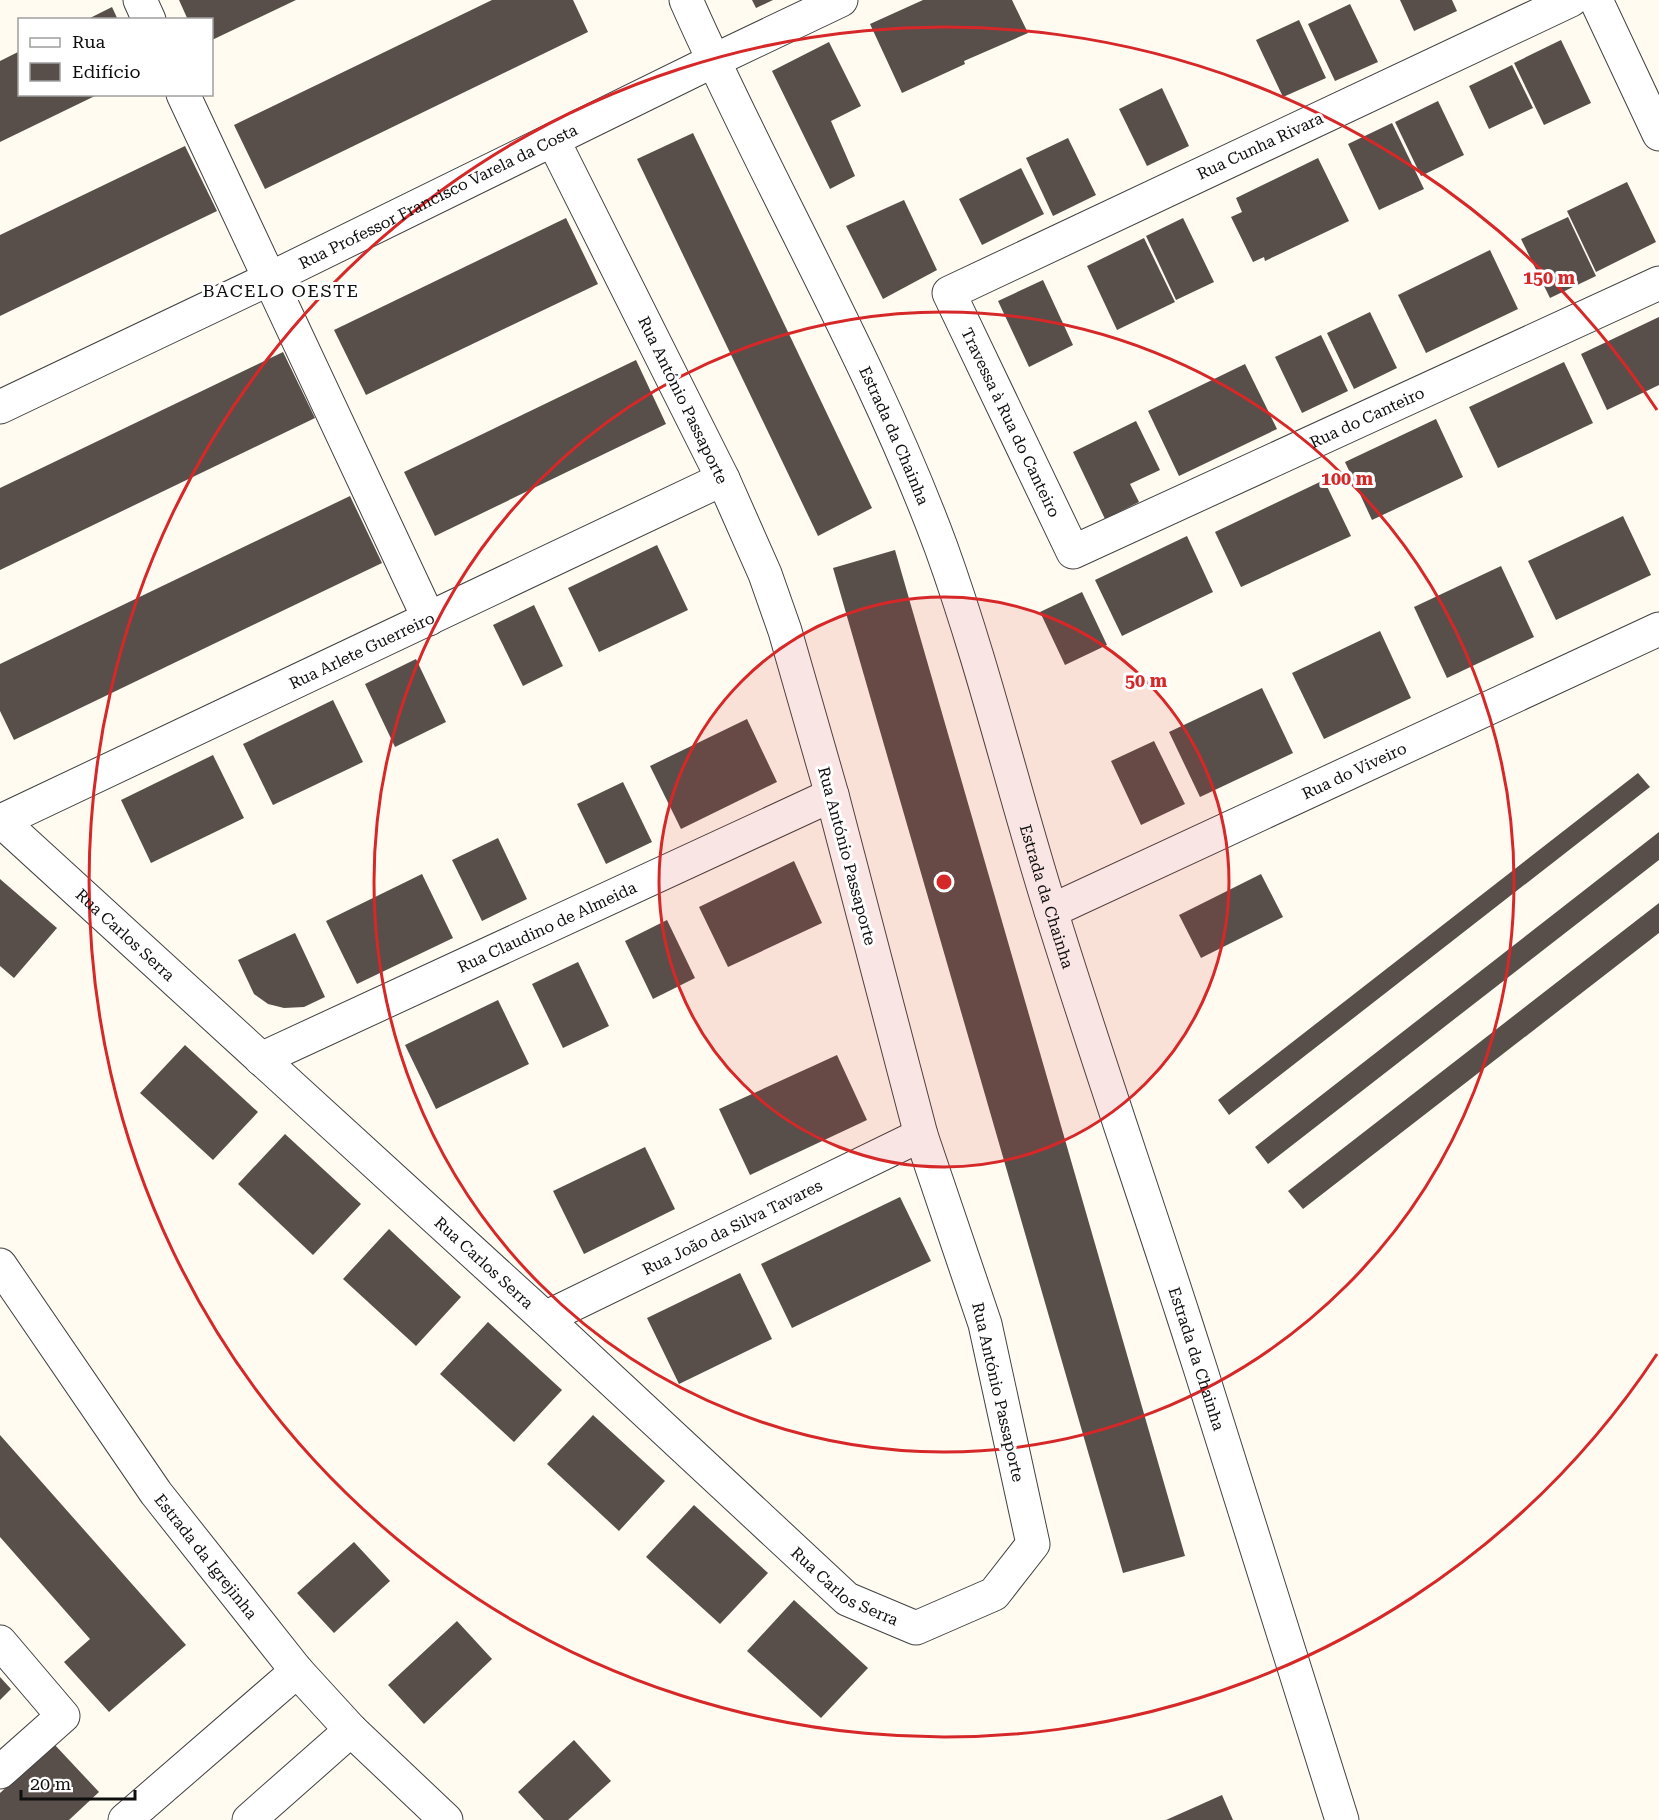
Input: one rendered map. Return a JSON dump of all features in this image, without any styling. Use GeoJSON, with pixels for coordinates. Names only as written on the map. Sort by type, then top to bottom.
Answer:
{"type":"FeatureCollection","features":[{"type":"Feature","properties":{"kind":"street"},"geometry":{"type":"LineString","coordinates":[[140,0],[148,18]]}},
{"type":"Feature","properties":{"kind":"street","name":"Estrada da Chainha"},"geometry":{"type":"LineString","coordinates":[[686,0],[712,61],[850,336],[909,467],[939,543],[972,636],[1051,911],[1186,1323],[1342,1820]]}},
{"type":"Feature","properties":{"kind":"street","name":"Rua Professor Francisco Varela da Costa"},"geometry":{"type":"LineString","coordinates":[[0,406],[269,279],[841,0]]}},
{"type":"Feature","properties":{"kind":"street","name":"Rua Cunha Rivara"},"geometry":{"type":"LineString","coordinates":[[949,293],[1572,0]]}},
{"type":"Feature","properties":{"kind":"street"},"geometry":{"type":"LineString","coordinates":[[1596,0],[1659,134]]}},
{"type":"Feature","properties":{"kind":"street"},"geometry":{"type":"LineString","coordinates":[[184,96],[429,619]]}},
{"type":"Feature","properties":{"kind":"street","name":"Rua António Passaporte"},"geometry":{"type":"LineString","coordinates":[[553,140],[723,479],[765,574],[785,631],[832,795],[921,1135],[984,1324],[1034,1544],[994,1594]]}},
{"type":"Feature","properties":{"kind":"street","name":"Rua do Canteiro"},"geometry":{"type":"LineString","coordinates":[[1072,552],[1659,283]]}},
{"type":"Feature","properties":{"kind":"street","name":"Travessa à Rua do Canteiro"},"geometry":{"type":"LineString","coordinates":[[949,293],[1072,552]]}},
{"type":"Feature","properties":{"kind":"street","name":"Rua Arlete Guerreiro"},"geometry":{"type":"LineString","coordinates":[[1,821],[723,479]]}},
{"type":"Feature","properties":{"kind":"street","name":"Rua do Viveiro"},"geometry":{"type":"LineString","coordinates":[[1051,911],[1659,629]]}},
{"type":"Feature","properties":{"kind":"street","name":"Rua Claudino de Almeida"},"geometry":{"type":"LineString","coordinates":[[261,1059],[832,795]]}},
{"type":"Feature","properties":{"kind":"street","name":"Rua Carlos Serra"},"geometry":{"type":"LineString","coordinates":[[1,821],[545,1318],[847,1599],[916,1628],[994,1594]]}},
{"type":"Feature","properties":{"kind":"street","name":"Rua João da Silva Tavares"},"geometry":{"type":"LineString","coordinates":[[545,1318],[921,1135]]}},
{"type":"Feature","properties":{"kind":"street","name":"Estrada da Igrejinha"},"geometry":{"type":"LineString","coordinates":[[0,1265],[156,1493],[297,1671],[351,1730],[446,1820]]}},
{"type":"Feature","properties":{"kind":"street"},"geometry":{"type":"LineString","coordinates":[[0,1642],[63,1716],[0,1772]]}},
{"type":"Feature","properties":{"kind":"street"},"geometry":{"type":"LineString","coordinates":[[125,1820],[297,1671]]}},
{"type":"Feature","properties":{"kind":"street"},"geometry":{"type":"LineString","coordinates":[[249,1820],[351,1730]]}},
{"type":"Feature","properties":{"kind":"building"},"geometry":{"type":"Polygon","coordinates":[[[179,0],[296,0],[213,40],[213,18],[187,18],[179,0]]]}},
{"type":"Feature","properties":{"kind":"building"},"geometry":{"type":"Polygon","coordinates":[[[492,0],[573,0],[588,32],[265,189],[234,125],[492,0]]]}},
{"type":"Feature","properties":{"kind":"building"},"geometry":{"type":"Polygon","coordinates":[[[752,0],[773,0],[756,8],[752,0]]]}},
{"type":"Feature","properties":{"kind":"building"},"geometry":{"type":"Polygon","coordinates":[[[923,0],[1012,0],[1028,33],[964,61],[965,64],[902,93],[870,24],[923,0]]]}},
{"type":"Feature","properties":{"kind":"building"},"geometry":{"type":"Polygon","coordinates":[[[1400,0],[1452,0],[1457,11],[1414,31],[1400,0]]]}},
{"type":"Feature","properties":{"kind":"building"},"geometry":{"type":"Polygon","coordinates":[[[1350,4],[1378,62],[1335,81],[1308,24],[1350,4]]]}},
{"type":"Feature","properties":{"kind":"building"},"geometry":{"type":"Polygon","coordinates":[[[112,7],[117,18],[90,18],[112,7]]]}},
{"type":"Feature","properties":{"kind":"building"},"geometry":{"type":"Polygon","coordinates":[[[1299,20],[1326,78],[1283,97],[1256,40],[1299,20]]]}},
{"type":"Feature","properties":{"kind":"building"},"geometry":{"type":"Polygon","coordinates":[[[1561,40],[1591,103],[1544,125],[1514,63],[1561,40]]]}},
{"type":"Feature","properties":{"kind":"building"},"geometry":{"type":"Polygon","coordinates":[[[829,42],[861,106],[831,121],[855,176],[830,189],[772,71],[829,42]]]}},
{"type":"Feature","properties":{"kind":"building"},"geometry":{"type":"Polygon","coordinates":[[[18,52],[18,96],[95,96],[0,142],[0,61],[18,52]]]}},
{"type":"Feature","properties":{"kind":"building"},"geometry":{"type":"Polygon","coordinates":[[[1512,65],[1533,108],[1489,129],[1469,86],[1512,65]]]}},
{"type":"Feature","properties":{"kind":"building"},"geometry":{"type":"Polygon","coordinates":[[[1162,88],[1189,146],[1147,166],[1119,109],[1162,88]]]}},
{"type":"Feature","properties":{"kind":"building"},"geometry":{"type":"Polygon","coordinates":[[[1438,101],[1464,155],[1421,176],[1395,122],[1438,101]]]}},
{"type":"Feature","properties":{"kind":"building"},"geometry":{"type":"Polygon","coordinates":[[[1392,123],[1424,189],[1379,210],[1348,144],[1392,123]]]}},
{"type":"Feature","properties":{"kind":"building"},"geometry":{"type":"Polygon","coordinates":[[[693,133],[872,508],[818,536],[637,159],[693,133]]]}},
{"type":"Feature","properties":{"kind":"building"},"geometry":{"type":"Polygon","coordinates":[[[1068,138],[1096,195],[1053,216],[1026,158],[1068,138]]]}},
{"type":"Feature","properties":{"kind":"building"},"geometry":{"type":"Polygon","coordinates":[[[185,146],[217,211],[0,316],[0,235],[185,146]]]}},
{"type":"Feature","properties":{"kind":"building"},"geometry":{"type":"Polygon","coordinates":[[[1318,158],[1349,221],[1265,261],[1264,257],[1253,262],[1231,217],[1242,212],[1236,198],[1318,158]]]}},
{"type":"Feature","properties":{"kind":"building"},"geometry":{"type":"Polygon","coordinates":[[[1021,168],[1044,214],[982,245],[959,199],[1021,168]]]}},
{"type":"Feature","properties":{"kind":"building"},"geometry":{"type":"Polygon","coordinates":[[[1627,182],[1656,242],[1596,272],[1567,211],[1627,182]]]}},
{"type":"Feature","properties":{"kind":"building"},"geometry":{"type":"Polygon","coordinates":[[[904,200],[937,270],[883,299],[846,226],[904,200]]]}},
{"type":"Feature","properties":{"kind":"building"},"geometry":{"type":"Polygon","coordinates":[[[1568,217],[1596,276],[1550,298],[1521,239],[1568,217]]]}},
{"type":"Feature","properties":{"kind":"building"},"geometry":{"type":"Polygon","coordinates":[[[566,218],[598,284],[366,395],[334,330],[566,218]]]}},
{"type":"Feature","properties":{"kind":"building"},"geometry":{"type":"Polygon","coordinates":[[[1183,218],[1214,282],[1176,300],[1146,236],[1183,218]]]}},
{"type":"Feature","properties":{"kind":"building"},"geometry":{"type":"Polygon","coordinates":[[[1144,238],[1175,302],[1117,330],[1087,266],[1144,238]]]}},
{"type":"Feature","properties":{"kind":"building"},"geometry":{"type":"Polygon","coordinates":[[[1490,250],[1518,309],[1426,353],[1398,295],[1490,250]]]}},
{"type":"Feature","properties":{"kind":"building"},"geometry":{"type":"Polygon","coordinates":[[[1043,280],[1073,345],[1029,367],[998,301],[1043,280]]]}},
{"type":"Feature","properties":{"kind":"building"},"geometry":{"type":"Polygon","coordinates":[[[1370,312],[1397,368],[1354,389],[1327,333],[1370,312]]]}},
{"type":"Feature","properties":{"kind":"building"},"geometry":{"type":"Polygon","coordinates":[[[1659,317],[1659,385],[1607,410],[1581,354],[1659,317]]]}},
{"type":"Feature","properties":{"kind":"building"},"geometry":{"type":"Polygon","coordinates":[[[1321,335],[1348,391],[1302,413],[1275,357],[1321,335]]]}},
{"type":"Feature","properties":{"kind":"building"},"geometry":{"type":"Polygon","coordinates":[[[283,352],[315,418],[0,570],[0,488],[283,352]]]}},
{"type":"Feature","properties":{"kind":"building"},"geometry":{"type":"Polygon","coordinates":[[[636,360],[666,424],[435,536],[404,472],[636,360]]]}},
{"type":"Feature","properties":{"kind":"building"},"geometry":{"type":"Polygon","coordinates":[[[1564,362],[1593,423],[1498,468],[1469,407],[1564,362]]]}},
{"type":"Feature","properties":{"kind":"building"},"geometry":{"type":"Polygon","coordinates":[[[1245,364],[1277,429],[1179,476],[1148,411],[1245,364]]]}},
{"type":"Feature","properties":{"kind":"building"},"geometry":{"type":"Polygon","coordinates":[[[1436,419],[1463,477],[1372,520],[1345,462],[1436,419]]]}},
{"type":"Feature","properties":{"kind":"building"},"geometry":{"type":"Polygon","coordinates":[[[1136,421],[1160,470],[1130,484],[1139,502],[1105,519],[1073,452],[1136,421]]]}},
{"type":"Feature","properties":{"kind":"building"},"geometry":{"type":"Polygon","coordinates":[[[1324,480],[1351,536],[1241,587],[1215,532],[1324,480]]]}},
{"type":"Feature","properties":{"kind":"building"},"geometry":{"type":"Polygon","coordinates":[[[350,496],[382,563],[14,740],[0,711],[0,664],[350,496]]]}},
{"type":"Feature","properties":{"kind":"building"},"geometry":{"type":"Polygon","coordinates":[[[1623,516],[1651,575],[1556,620],[1528,561],[1623,516]]]}},
{"type":"Feature","properties":{"kind":"building"},"geometry":{"type":"Polygon","coordinates":[[[1187,536],[1213,592],[1122,636],[1095,580],[1187,536]]]}},
{"type":"Feature","properties":{"kind":"building"},"geometry":{"type":"Polygon","coordinates":[[[657,545],[688,610],[599,652],[568,588],[657,545]]]}},
{"type":"Feature","properties":{"kind":"building"},"geometry":{"type":"Polygon","coordinates":[[[895,550],[1185,1556],[1123,1573],[833,568],[895,550]]]}},
{"type":"Feature","properties":{"kind":"building"},"geometry":{"type":"Polygon","coordinates":[[[1501,566],[1534,637],[1447,678],[1414,607],[1501,566]]]}},
{"type":"Feature","properties":{"kind":"building"},"geometry":{"type":"Polygon","coordinates":[[[1082,592],[1107,645],[1065,665],[1040,612],[1082,592]]]}},
{"type":"Feature","properties":{"kind":"building"},"geometry":{"type":"Polygon","coordinates":[[[534,605],[563,666],[523,686],[493,625],[534,605]]]}},
{"type":"Feature","properties":{"kind":"building"},"geometry":{"type":"Polygon","coordinates":[[[1380,631],[1411,698],[1324,739],[1292,673],[1380,631]]]}},
{"type":"Feature","properties":{"kind":"building"},"geometry":{"type":"Polygon","coordinates":[[[416,659],[446,722],[395,747],[365,684],[416,659]]]}},
{"type":"Feature","properties":{"kind":"building"},"geometry":{"type":"Polygon","coordinates":[[[1262,688],[1293,753],[1200,797],[1169,732],[1262,688]]]}},
{"type":"Feature","properties":{"kind":"building"},"geometry":{"type":"Polygon","coordinates":[[[333,700],[363,762],[273,805],[243,744],[333,700]]]}},
{"type":"Feature","properties":{"kind":"building"},"geometry":{"type":"Polygon","coordinates":[[[747,719],[777,782],[681,829],[650,766],[747,719]]]}},
{"type":"Feature","properties":{"kind":"building"},"geometry":{"type":"Polygon","coordinates":[[[1154,741],[1185,804],[1141,825],[1111,761],[1154,741]]]}},
{"type":"Feature","properties":{"kind":"building"},"geometry":{"type":"Polygon","coordinates":[[[213,755],[244,818],[151,863],[121,800],[213,755]]]}},
{"type":"Feature","properties":{"kind":"building"},"geometry":{"type":"Polygon","coordinates":[[[1638,773],[1650,787],[1229,1115],[1218,1100],[1638,773]]]}},
{"type":"Feature","properties":{"kind":"building"},"geometry":{"type":"Polygon","coordinates":[[[623,782],[652,842],[606,864],[577,804],[623,782]]]}},
{"type":"Feature","properties":{"kind":"building"},"geometry":{"type":"Polygon","coordinates":[[[1659,832],[1659,860],[1268,1164],[1255,1147],[1659,832]]]}},
{"type":"Feature","properties":{"kind":"building"},"geometry":{"type":"Polygon","coordinates":[[[498,838],[527,899],[482,921],[452,860],[498,838]]]}},
{"type":"Feature","properties":{"kind":"building"},"geometry":{"type":"Polygon","coordinates":[[[794,861],[822,923],[728,967],[699,907],[794,861]]]}},
{"type":"Feature","properties":{"kind":"building"},"geometry":{"type":"Polygon","coordinates":[[[422,874],[453,938],[357,984],[326,921],[422,874]]]}},
{"type":"Feature","properties":{"kind":"building"},"geometry":{"type":"Polygon","coordinates":[[[1261,874],[1283,917],[1201,958],[1179,915],[1261,874]]]}},
{"type":"Feature","properties":{"kind":"building"},"geometry":{"type":"Polygon","coordinates":[[[0,879],[57,928],[14,978],[0,966],[0,879]]]}},
{"type":"Feature","properties":{"kind":"building"},"geometry":{"type":"Polygon","coordinates":[[[1659,903],[1659,933],[1303,1209],[1288,1191],[1659,903]]]}},
{"type":"Feature","properties":{"kind":"building"},"geometry":{"type":"Polygon","coordinates":[[[667,920],[695,978],[653,999],[625,941],[667,920]]]}},
{"type":"Feature","properties":{"kind":"building"},"geometry":{"type":"Polygon","coordinates":[[[295,933],[325,997],[304,1007],[284,1008],[268,1004],[254,994],[238,960],[295,933]]]}},
{"type":"Feature","properties":{"kind":"building"},"geometry":{"type":"Polygon","coordinates":[[[578,962],[609,1026],[563,1048],[532,984],[578,962]]]}},
{"type":"Feature","properties":{"kind":"building"},"geometry":{"type":"Polygon","coordinates":[[[498,1000],[529,1064],[436,1109],[405,1045],[498,1000]]]}},
{"type":"Feature","properties":{"kind":"building"},"geometry":{"type":"Polygon","coordinates":[[[185,1045],[258,1112],[213,1160],[140,1093],[185,1045]]]}},
{"type":"Feature","properties":{"kind":"building"},"geometry":{"type":"Polygon","coordinates":[[[837,1055],[867,1120],[750,1175],[719,1109],[837,1055]]]}},
{"type":"Feature","properties":{"kind":"building"},"geometry":{"type":"Polygon","coordinates":[[[285,1134],[361,1204],[313,1255],[238,1184],[285,1134]]]}},
{"type":"Feature","properties":{"kind":"building"},"geometry":{"type":"Polygon","coordinates":[[[645,1147],[675,1209],[584,1254],[553,1191],[645,1147]]]}},
{"type":"Feature","properties":{"kind":"building"},"geometry":{"type":"Polygon","coordinates":[[[900,1197],[931,1261],[792,1328],[761,1264],[900,1197]]]}},
{"type":"Feature","properties":{"kind":"building"},"geometry":{"type":"Polygon","coordinates":[[[389,1229],[461,1297],[416,1346],[343,1279],[389,1229]]]}},
{"type":"Feature","properties":{"kind":"building"},"geometry":{"type":"Polygon","coordinates":[[[740,1273],[772,1339],[679,1384],[647,1318],[740,1273]]]}},
{"type":"Feature","properties":{"kind":"building"},"geometry":{"type":"Polygon","coordinates":[[[488,1322],[562,1390],[514,1442],[440,1374],[488,1322]]]}},
{"type":"Feature","properties":{"kind":"building"},"geometry":{"type":"Polygon","coordinates":[[[593,1415],[665,1481],[619,1531],[547,1464],[593,1415]]]}},
{"type":"Feature","properties":{"kind":"building"},"geometry":{"type":"Polygon","coordinates":[[[0,1435],[186,1645],[109,1712],[64,1662],[90,1639],[0,1537],[0,1435]]]}},
{"type":"Feature","properties":{"kind":"building"},"geometry":{"type":"Polygon","coordinates":[[[694,1505],[768,1573],[720,1624],[646,1557],[694,1505]]]}},
{"type":"Feature","properties":{"kind":"building"},"geometry":{"type":"Polygon","coordinates":[[[354,1542],[390,1581],[334,1633],[297,1593],[354,1542]]]}},
{"type":"Feature","properties":{"kind":"building"},"geometry":{"type":"Polygon","coordinates":[[[794,1600],[868,1668],[821,1718],[747,1651],[794,1600]]]}},
{"type":"Feature","properties":{"kind":"building"},"geometry":{"type":"Polygon","coordinates":[[[457,1621],[492,1659],[424,1724],[388,1685],[457,1621]]]}},
{"type":"Feature","properties":{"kind":"building"},"geometry":{"type":"Polygon","coordinates":[[[0,1677],[11,1689],[0,1700],[0,1677]]]}},
{"type":"Feature","properties":{"kind":"building"},"geometry":{"type":"Polygon","coordinates":[[[574,1740],[611,1781],[568,1820],[544,1820],[518,1792],[574,1740]]]}},
{"type":"Feature","properties":{"kind":"building"},"geometry":{"type":"Polygon","coordinates":[[[54,1744],[99,1792],[69,1820],[0,1820],[0,1793],[54,1744]]]}},
{"type":"Feature","properties":{"kind":"building"},"geometry":{"type":"Polygon","coordinates":[[[1222,1795],[1233,1820],[1166,1820],[1222,1795]]]}},
{"type":"Feature","properties":{"kind":"district","name":"BACELO OESTE"},"geometry":{"type":"Point","coordinates":[281,290]}}]}
